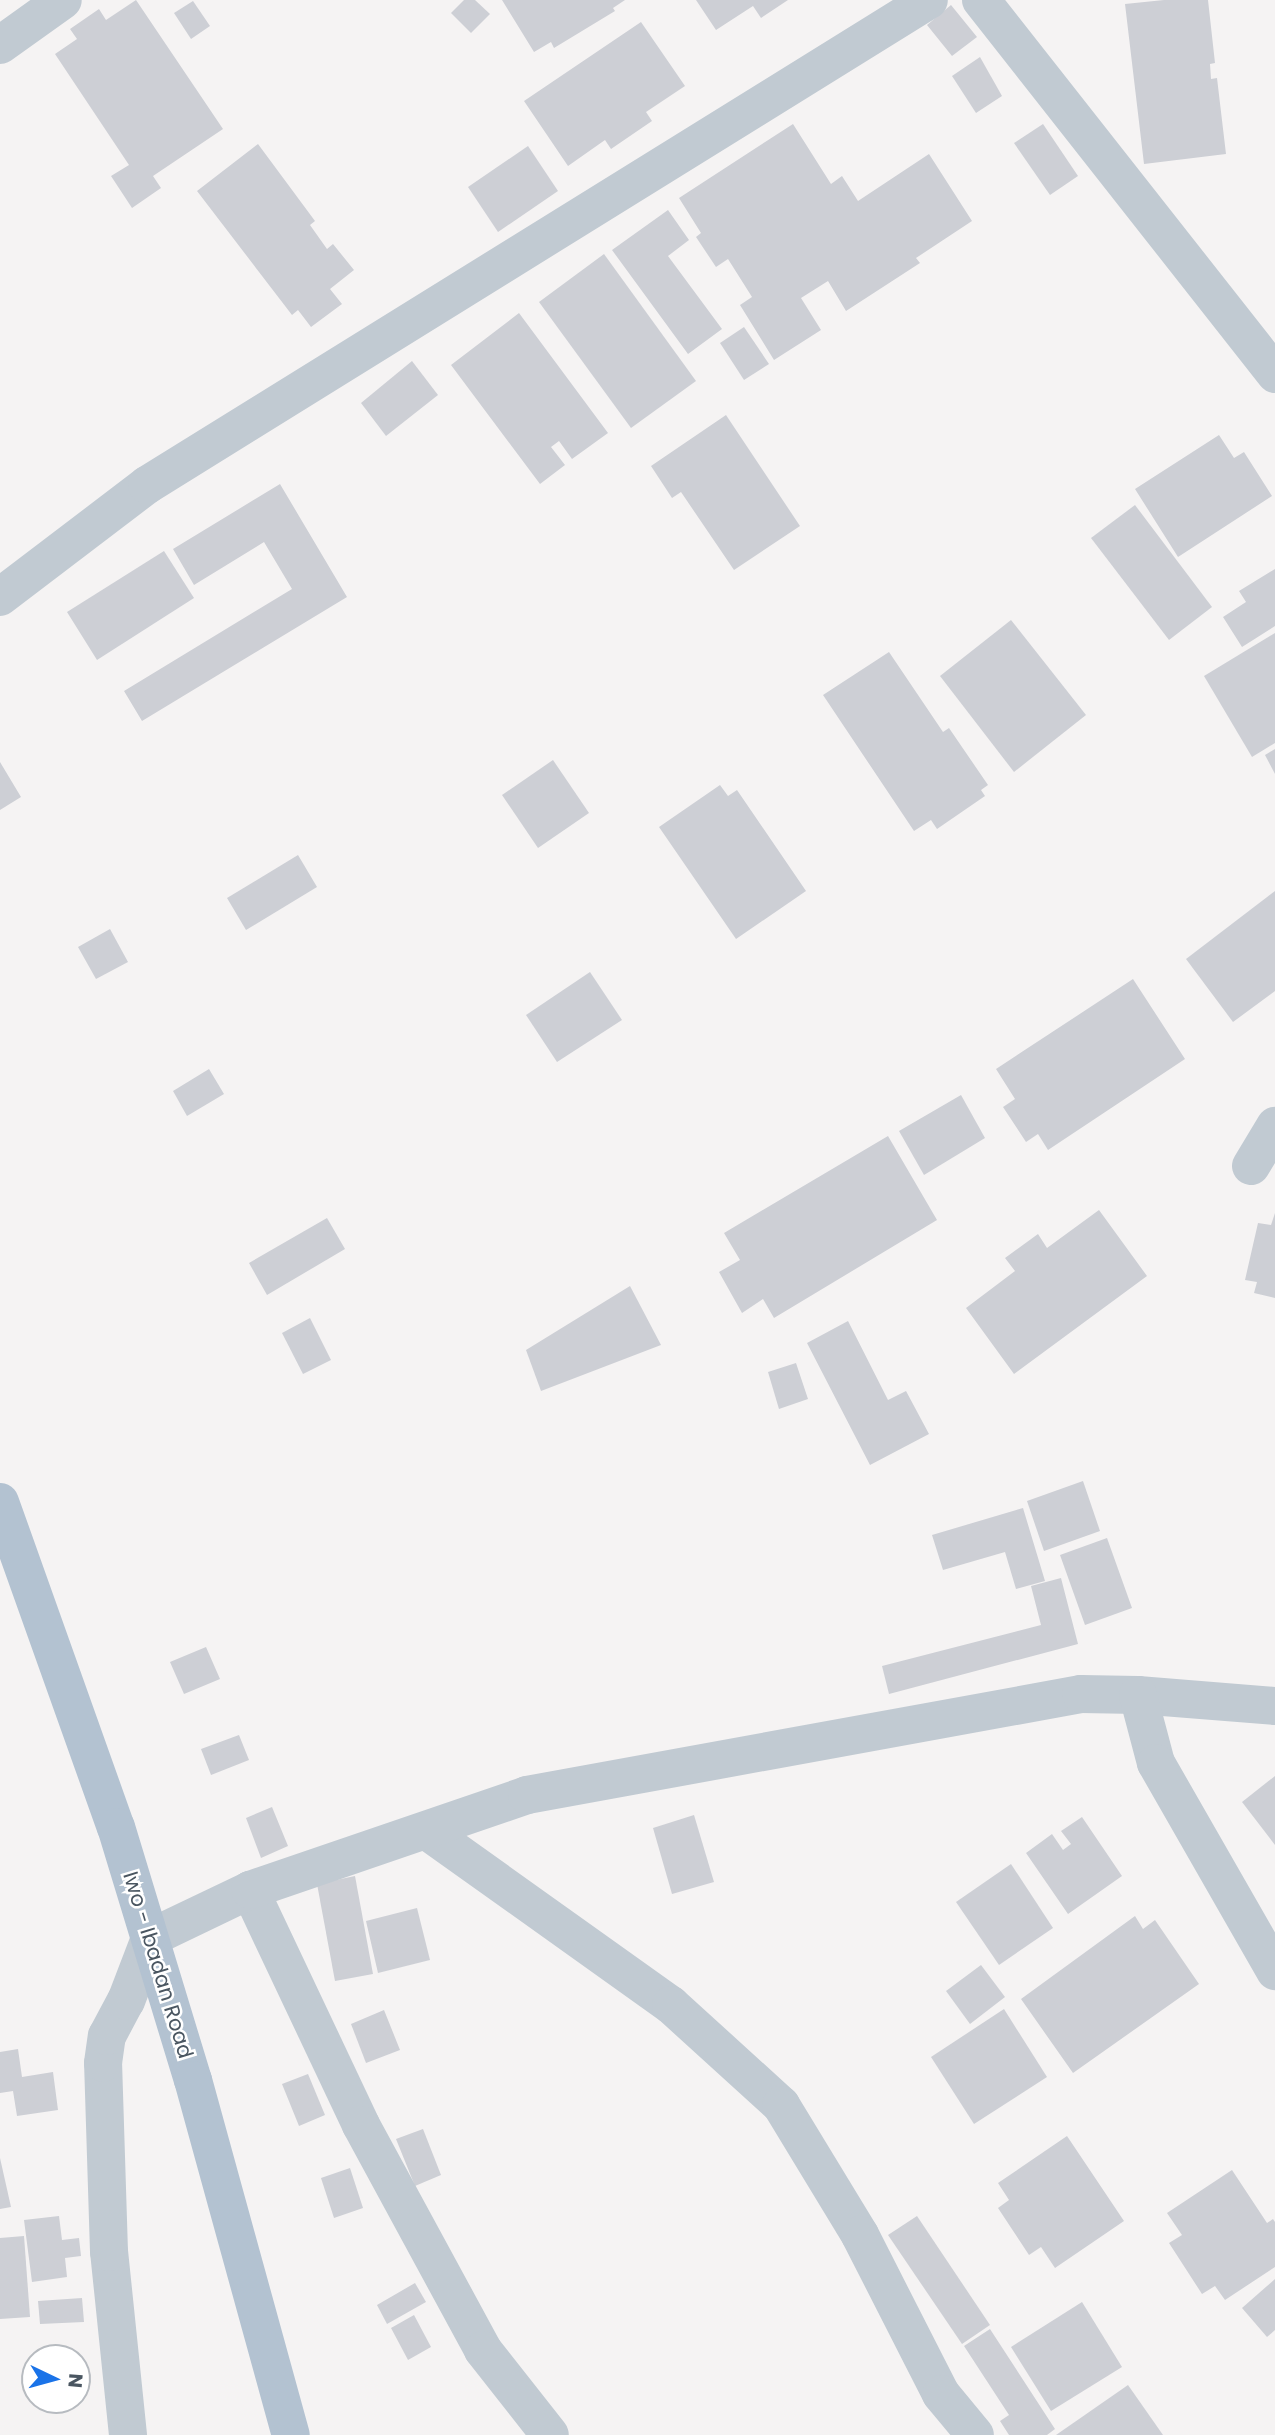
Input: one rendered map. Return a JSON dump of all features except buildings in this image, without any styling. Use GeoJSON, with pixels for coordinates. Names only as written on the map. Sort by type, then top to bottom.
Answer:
{"type":"FeatureCollection","features":[{"type":"Feature","properties":{"kind":"main road","name":"Iwo - Ibadan Road"},"geometry":{"type":"LineString","coordinates":[[0,1502],[8,1544],[116,1826],[193,2080],[291,2435]]}},
{"type":"Feature","properties":{"kind":"street"},"geometry":{"type":"LineString","coordinates":[[0,45],[63,0]]}},
{"type":"Feature","properties":{"kind":"street"},"geometry":{"type":"LineString","coordinates":[[0,597],[147,485],[929,0]]}},
{"type":"Feature","properties":{"kind":"street"},"geometry":{"type":"LineString","coordinates":[[981,0],[1275,374]]}},
{"type":"Feature","properties":{"kind":"street"},"geometry":{"type":"LineString","coordinates":[[1251,1166],[1275,1126]]}},
{"type":"Feature","properties":{"kind":"street"},"geometry":{"type":"LineString","coordinates":[[128,2435],[109,2252],[103,2063],[107,2036],[126,2001],[150,1938],[250,1890],[527,1795],[1081,1694],[1138,1695],[1275,1706]]}},
{"type":"Feature","properties":{"kind":"street"},"geometry":{"type":"LineString","coordinates":[[1138,1695],[1156,1763],[1275,1971]]}},
{"type":"Feature","properties":{"kind":"street"},"geometry":{"type":"LineString","coordinates":[[426,1831],[671,2005],[781,2105],[860,2235],[941,2394],[975,2435]]}},
{"type":"Feature","properties":{"kind":"street"},"geometry":{"type":"LineString","coordinates":[[250,1890],[361,2125],[477,2339],[550,2435]]}}]}
